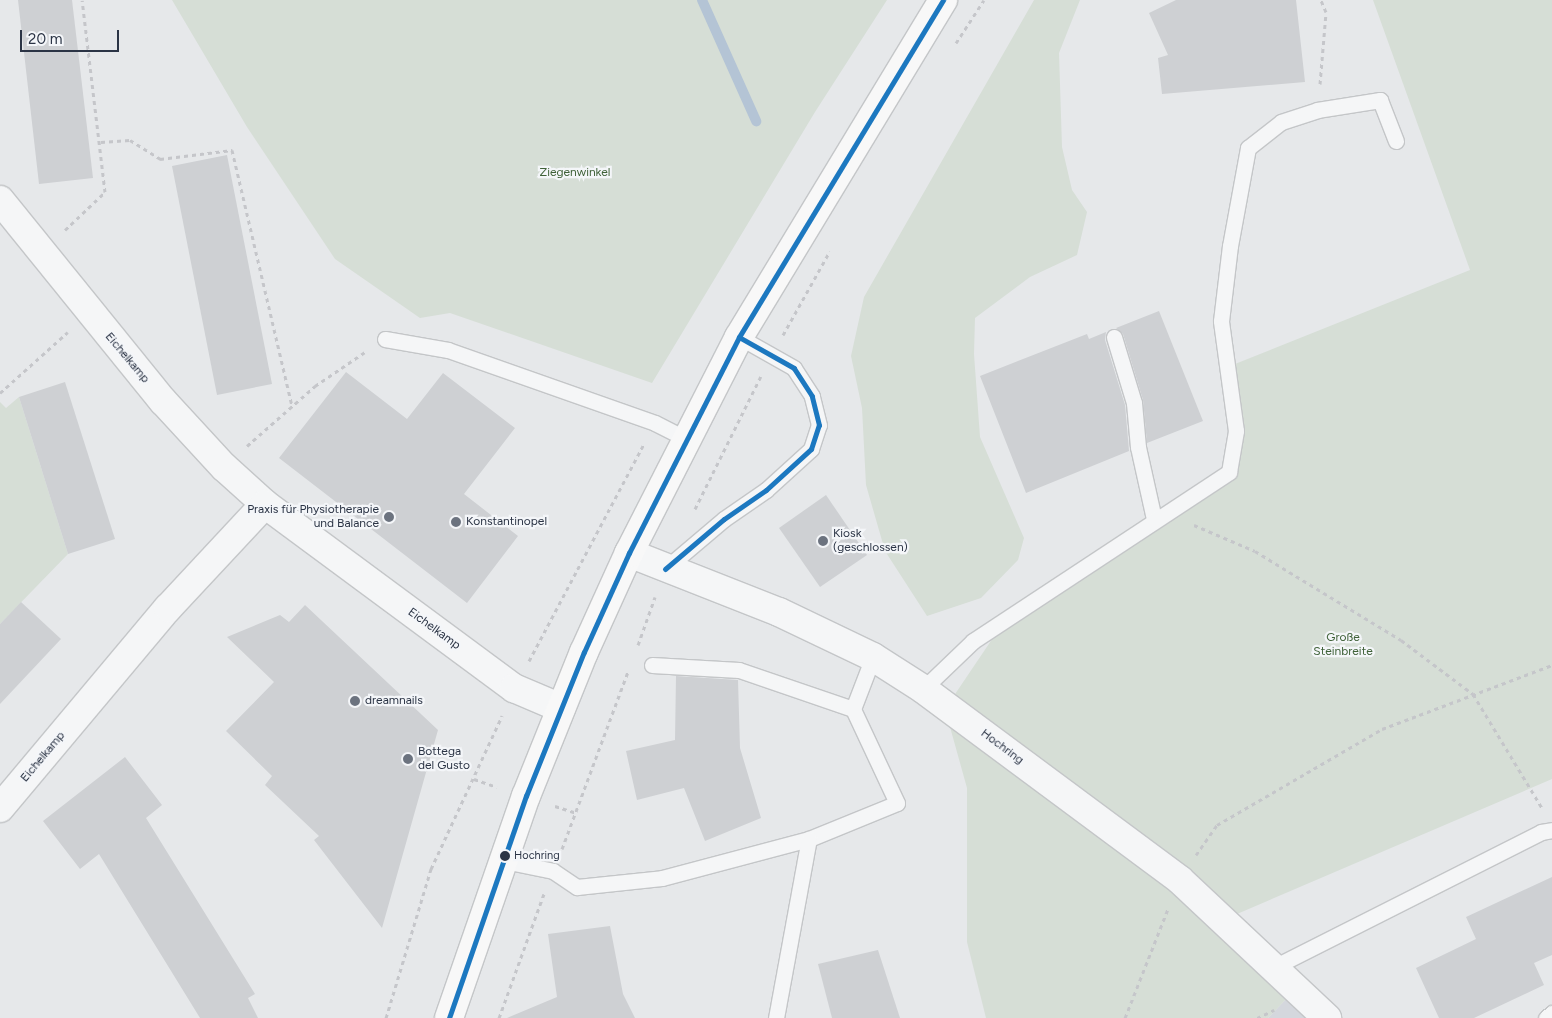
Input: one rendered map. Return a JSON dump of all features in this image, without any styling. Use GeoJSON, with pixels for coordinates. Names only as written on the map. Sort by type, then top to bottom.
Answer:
{"type":"FeatureCollection","features":[{"type":"Feature","properties":{"kind":"street"},"geometry":{"type":"LineString","coordinates":[[448,1018],[560,708],[629,552],[685,438],[739,336],[943,0]]}},
{"type":"Feature","properties":{"kind":"street","name":"Eichelkamp"},"geometry":{"type":"LineString","coordinates":[[0,200],[89,313],[162,401],[224,467],[265,504],[514,688],[560,708]]}},
{"type":"Feature","properties":{"kind":"street","name":"Eichelkamp"},"geometry":{"type":"LineString","coordinates":[[0,808],[168,608],[265,504]]}},
{"type":"Feature","properties":{"kind":"street","name":"Hochring"},"geometry":{"type":"LineString","coordinates":[[629,552],[665,569],[779,612],[873,657],[923,689],[1180,880],[1326,1018]]}},
{"type":"Feature","properties":{"kind":"lane"},"geometry":{"type":"LineString","coordinates":[[923,689],[973,641],[1229,472],[1236,431],[1221,321],[1230,246],[1248,148],[1281,122],[1317,110],[1380,100],[1396,141]]}},
{"type":"Feature","properties":{"kind":"lane"},"geometry":{"type":"LineString","coordinates":[[665,569],[724,519],[766,490],[811,449],[819,425],[812,396],[794,368],[739,336]]}},
{"type":"Feature","properties":{"kind":"lane"},"geometry":{"type":"LineString","coordinates":[[1114,337],[1134,403],[1138,447],[1160,516]]}},
{"type":"Feature","properties":{"kind":"lane"},"geometry":{"type":"LineString","coordinates":[[385,339],[448,350],[655,423],[685,438]]}},
{"type":"Feature","properties":{"kind":"lane"},"geometry":{"type":"LineString","coordinates":[[852,709],[873,657]]}},
{"type":"Feature","properties":{"kind":"lane"},"geometry":{"type":"LineString","coordinates":[[504,861],[553,871],[577,887],[662,878],[809,838],[897,803],[852,709],[739,670],[652,665]]}},
{"type":"Feature","properties":{"kind":"lane"},"geometry":{"type":"LineString","coordinates":[[1274,967],[1542,832],[1550,823]]}},
{"type":"Feature","properties":{"kind":"lane"},"geometry":{"type":"LineString","coordinates":[[776,1018],[809,838]]}},
{"type":"Feature","properties":{"kind":"lane"},"geometry":{"type":"LineString","coordinates":[[1546,1018],[1552,1013]]}},
{"type":"Feature","properties":{"kind":"path"},"geometry":{"type":"LineString","coordinates":[[40,252],[106,192],[82,0]]}},
{"type":"Feature","properties":{"kind":"path"},"geometry":{"type":"LineString","coordinates":[[1317,110],[1326,12],[1321,0]]}},
{"type":"Feature","properties":{"kind":"path"},"geometry":{"type":"LineString","coordinates":[[101,142],[130,140],[160,159],[232,150],[292,406]]}},
{"type":"Feature","properties":{"kind":"path"},"geometry":{"type":"LineString","coordinates":[[0,393],[89,313]]}},
{"type":"Feature","properties":{"kind":"path"},"geometry":{"type":"LineString","coordinates":[[224,467],[292,406],[385,339]]}},
{"type":"Feature","properties":{"kind":"path"},"geometry":{"type":"LineString","coordinates":[[1160,516],[1255,551],[1401,640],[1473,694],[1550,823]]}},
{"type":"Feature","properties":{"kind":"path"},"geometry":{"type":"LineString","coordinates":[[1125,1018],[1180,880],[1217,824],[1382,728],[1552,665]]}},
{"type":"Feature","properties":{"kind":"shaded area"},"geometry":{"type":"Polygon","coordinates":[[[1289,996],[1312,1018],[1268,1018],[1289,996]]]}},
{"type":"Feature","properties":{"kind":"green space","name":"Ziegenwinkel"},"geometry":{"type":"Polygon","coordinates":[[[172,0],[887,0],[815,112],[652,383],[450,313],[420,318],[335,259],[247,127],[172,0]]]}},
{"type":"Feature","properties":{"kind":"green space"},"geometry":{"type":"Polygon","coordinates":[[[1034,0],[1080,0],[1059,53],[1062,147],[1072,190],[1087,212],[1077,255],[1030,277],[975,318],[974,354],[980,437],[1024,538],[1018,560],[981,598],[927,616],[885,551],[866,485],[862,408],[851,356],[864,297],[1034,0]]]}},
{"type":"Feature","properties":{"kind":"green space","name":"Große Steinbreite"},"geometry":{"type":"Polygon","coordinates":[[[1373,0],[1552,0],[1552,779],[1216,923],[1289,996],[1268,1018],[986,1018],[967,942],[967,788],[945,709],[1005,620],[1230,473],[1237,431],[1225,368],[1470,270],[1373,0]]]}},
{"type":"Feature","properties":{"kind":"green space"},"geometry":{"type":"Polygon","coordinates":[[[19,397],[68,554],[0,624],[0,402],[6,408],[19,397]]]}},
{"type":"Feature","properties":{"kind":"building"},"geometry":{"type":"Polygon","coordinates":[[[18,0],[72,0],[93,178],[39,184],[18,0]]]}},
{"type":"Feature","properties":{"kind":"building"},"geometry":{"type":"Polygon","coordinates":[[[1176,0],[1296,0],[1305,82],[1162,94],[1158,58],[1168,55],[1149,13],[1176,0]]]}},
{"type":"Feature","properties":{"kind":"building"},"geometry":{"type":"Polygon","coordinates":[[[227,155],[272,384],[217,395],[172,166],[227,155]]]}},
{"type":"Feature","properties":{"kind":"building"},"geometry":{"type":"Polygon","coordinates":[[[1159,311],[1203,421],[1147,443],[1143,400],[1123,334],[1116,328],[1159,311]]]}},
{"type":"Feature","properties":{"kind":"building"},"geometry":{"type":"Polygon","coordinates":[[[1106,332],[1105,340],[1125,405],[1129,451],[1026,493],[980,376],[1087,334],[1089,339],[1106,332]]]}},
{"type":"Feature","properties":{"kind":"building"},"geometry":{"type":"Polygon","coordinates":[[[346,372],[407,419],[443,373],[515,428],[464,494],[518,536],[467,603],[279,458],[346,372]]]}},
{"type":"Feature","properties":{"kind":"building"},"geometry":{"type":"Polygon","coordinates":[[[65,382],[115,539],[68,554],[19,397],[65,382]]]}},
{"type":"Feature","properties":{"kind":"building","name":"Kiosk (geschlossen)"},"geometry":{"type":"Polygon","coordinates":[[[826,495],[867,555],[820,587],[779,528],[826,495]]]}},
{"type":"Feature","properties":{"kind":"building"},"geometry":{"type":"Polygon","coordinates":[[[21,602],[61,639],[0,704],[0,624],[21,602]]]}},
{"type":"Feature","properties":{"kind":"building"},"geometry":{"type":"Polygon","coordinates":[[[305,605],[438,730],[382,928],[314,840],[319,836],[265,785],[272,776],[226,731],[274,682],[227,637],[280,615],[289,622],[305,605]]]}},
{"type":"Feature","properties":{"kind":"building"},"geometry":{"type":"Polygon","coordinates":[[[676,676],[738,680],[740,748],[761,818],[705,841],[684,788],[637,800],[626,751],[675,740],[676,676]]]}},
{"type":"Feature","properties":{"kind":"building"},"geometry":{"type":"Polygon","coordinates":[[[125,757],[162,805],[146,818],[255,994],[248,998],[258,1018],[200,1018],[99,854],[80,869],[43,821],[125,757]]]}},
{"type":"Feature","properties":{"kind":"building"},"geometry":{"type":"Polygon","coordinates":[[[1552,877],[1552,955],[1534,963],[1544,985],[1474,1018],[1439,1018],[1416,968],[1476,939],[1466,917],[1552,877]]]}},
{"type":"Feature","properties":{"kind":"building"},"geometry":{"type":"Polygon","coordinates":[[[610,926],[623,994],[635,1018],[507,1018],[557,997],[548,934],[610,926]]]}},
{"type":"Feature","properties":{"kind":"building"},"geometry":{"type":"Polygon","coordinates":[[[878,950],[900,1018],[832,1018],[818,964],[878,950]]]}},
{"type":"Feature","properties":{"kind":"waterway"},"geometry":{"type":"LineString","coordinates":[[702,0],[756,121]]}},
{"type":"Feature","properties":{"kind":"transit line"},"geometry":{"type":"LineString","coordinates":[[449,1018],[526,796],[584,652],[629,553],[739,337],[943,0]]}},
{"type":"Feature","properties":{"kind":"transit line"},"geometry":{"type":"LineString","coordinates":[[665,569],[724,519],[766,490],[811,449],[819,425],[812,396],[794,368],[739,337]]}},
{"type":"Feature","properties":{"kind":"place","name":"Praxis für Physiotherapie und Balance"},"geometry":{"type":"Point","coordinates":[389,517]}},
{"type":"Feature","properties":{"kind":"place","name":"Konstantinopel"},"geometry":{"type":"Point","coordinates":[456,522]}},
{"type":"Feature","properties":{"kind":"place","name":"Kiosk (geschlossen)"},"geometry":{"type":"Point","coordinates":[823,541]}},
{"type":"Feature","properties":{"kind":"place","name":"dreamnails"},"geometry":{"type":"Point","coordinates":[355,701]}},
{"type":"Feature","properties":{"kind":"place","name":"Bottega del Gusto"},"geometry":{"type":"Point","coordinates":[408,759]}},
{"type":"Feature","properties":{"kind":"place","name":"Hochring"},"geometry":{"type":"Point","coordinates":[505,856]}}]}
